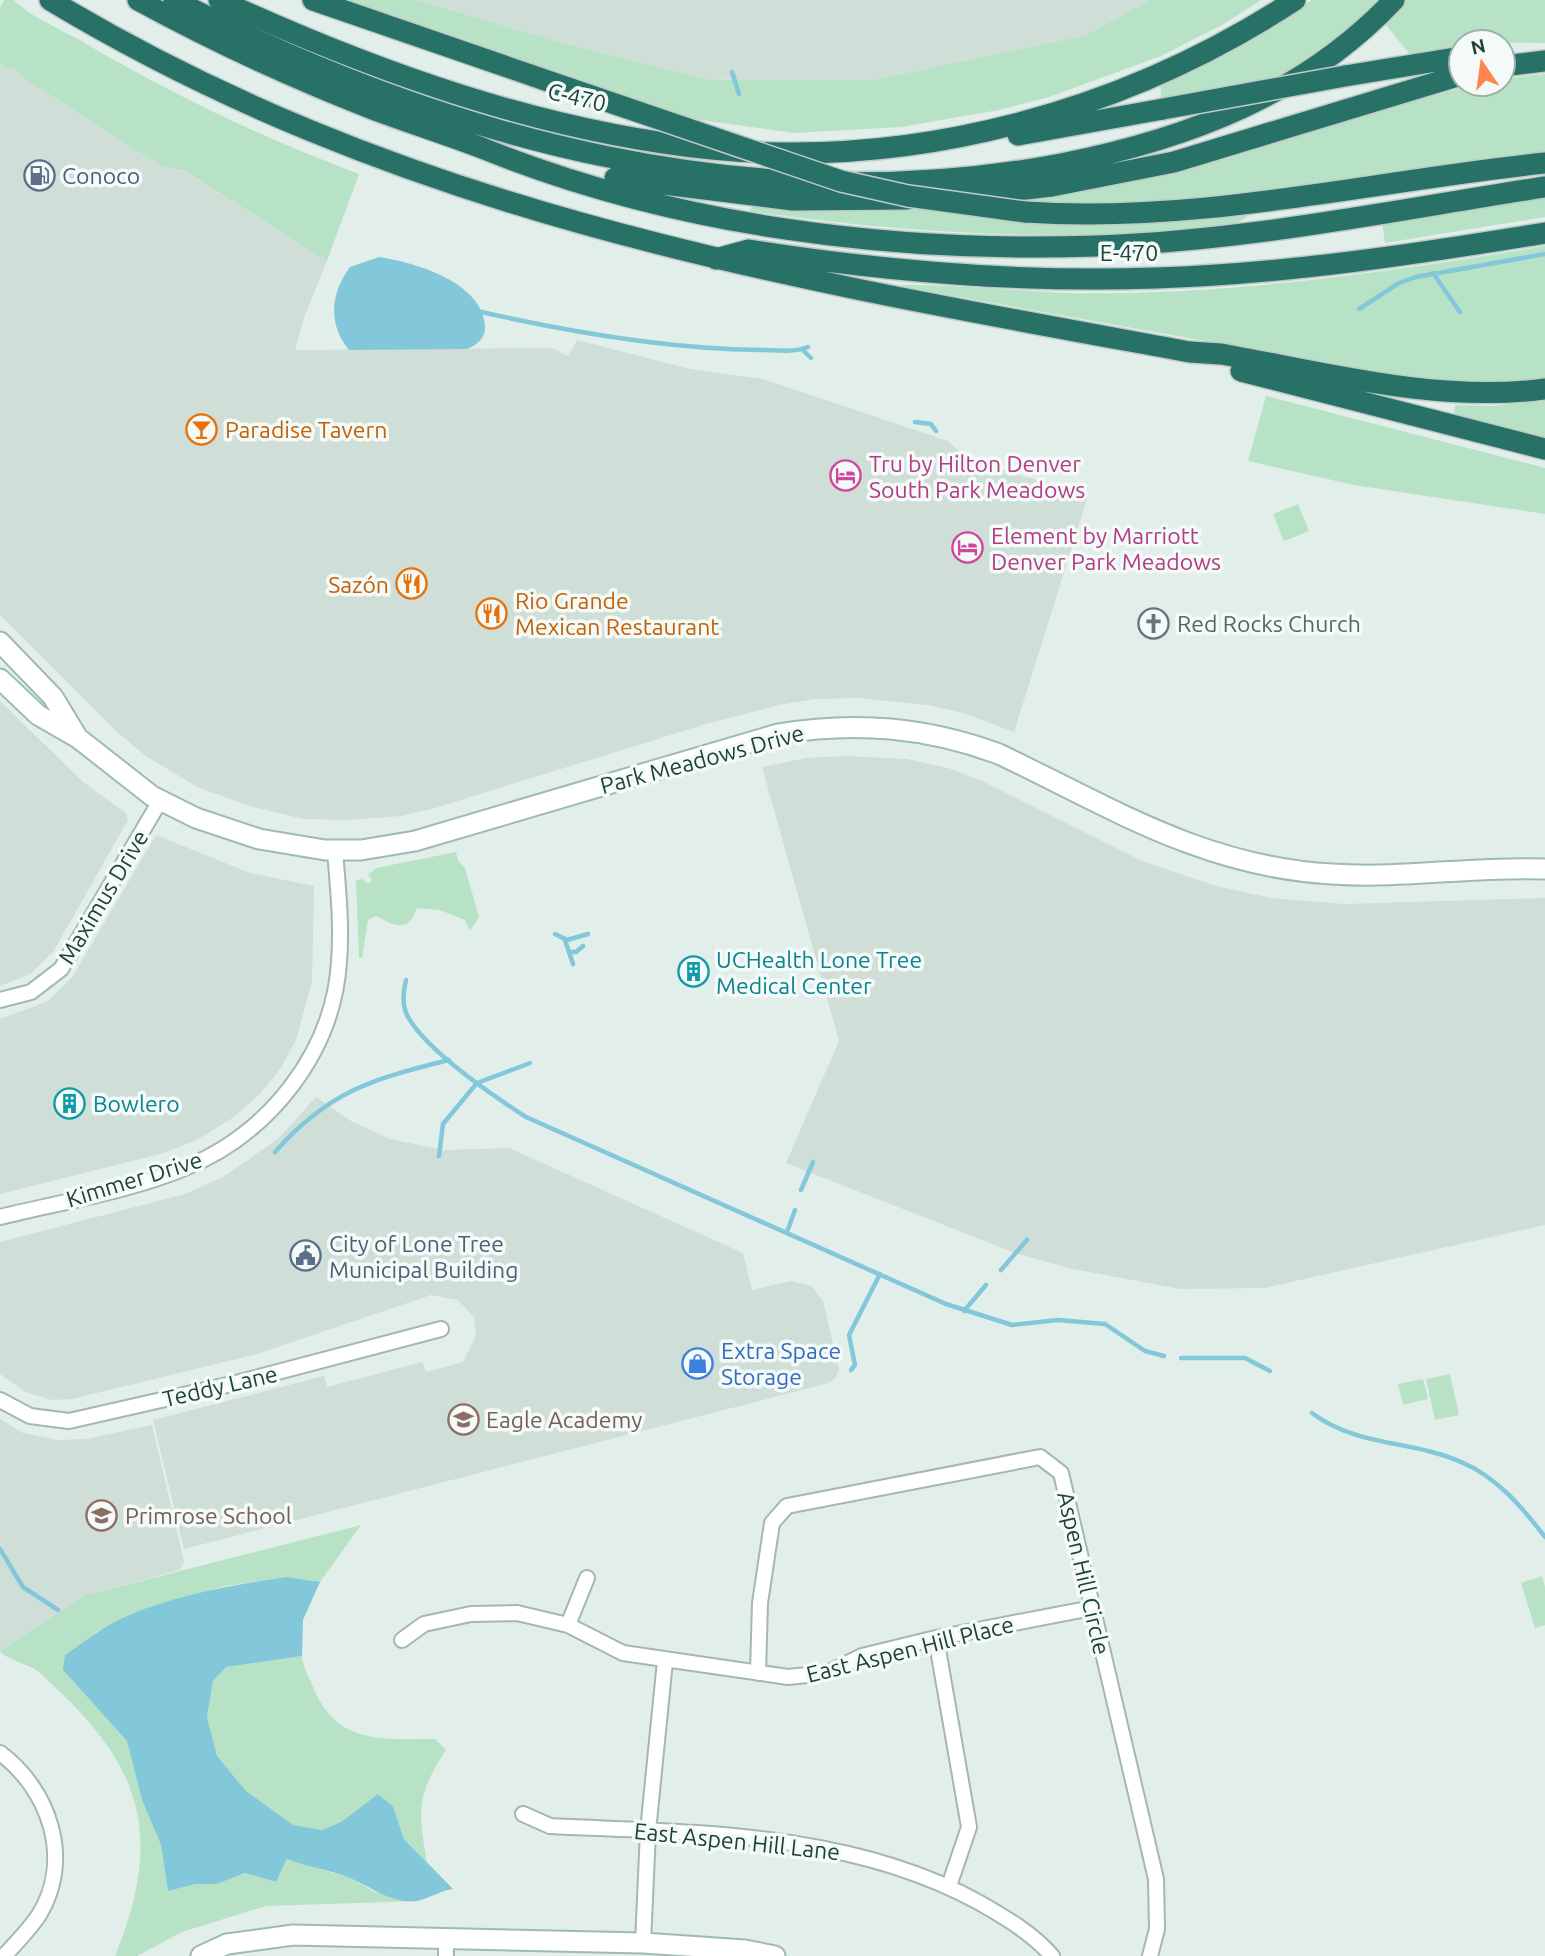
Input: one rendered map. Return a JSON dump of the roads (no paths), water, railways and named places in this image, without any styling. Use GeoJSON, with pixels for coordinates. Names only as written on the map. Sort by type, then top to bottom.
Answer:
{"type":"FeatureCollection","features":[{"type":"Feature","properties":{"kind":"highway"},"geometry":{"type":"LineString","coordinates":[[50,0],[197,80],[368,156],[493,199],[714,260],[898,299],[1190,352],[1221,354],[1440,391],[1497,393],[1545,388]]}},
{"type":"Feature","properties":{"kind":"highway"},"geometry":{"type":"LineString","coordinates":[[138,0],[317,86],[486,150],[513,163],[740,219],[872,239],[981,246],[1097,246],[1198,239],[1545,187]]}},
{"type":"Feature","properties":{"kind":"highway"},"geometry":{"type":"LineString","coordinates":[[174,0],[259,41],[365,86],[462,121],[532,142],[614,160],[706,175],[775,181],[867,183],[965,177],[1047,166],[1116,152],[1183,134],[1241,111],[1302,77],[1352,41],[1394,0]]}},
{"type":"Feature","properties":{"kind":"highway","name":"C-470"},"geometry":{"type":"LineString","coordinates":[[219,0],[336,50],[461,93],[574,124],[657,141],[724,150],[802,153],[940,142]]}},
{"type":"Feature","properties":{"kind":"highway"},"geometry":{"type":"LineString","coordinates":[[313,0],[817,174],[947,202],[1048,214],[1126,215],[1195,211],[1545,163]]}},
{"type":"Feature","properties":{"kind":"highway"},"geometry":{"type":"LineString","coordinates":[[940,142],[1040,116],[1120,90],[1211,49],[1295,0]]}},
{"type":"Feature","properties":{"kind":"highway"},"geometry":{"type":"LineString","coordinates":[[1517,53],[1545,52]]}},
{"type":"Feature","properties":{"kind":"highway"},"geometry":{"type":"LineString","coordinates":[[940,142],[968,144],[1447,59]]}},
{"type":"Feature","properties":{"kind":"highway"},"geometry":{"type":"LineString","coordinates":[[1517,64],[1545,61]]}},
{"type":"Feature","properties":{"kind":"highway"},"geometry":{"type":"LineString","coordinates":[[486,150],[619,179],[729,194],[831,201],[945,198],[1052,186],[1174,162],[1447,79]]}},
{"type":"Feature","properties":{"kind":"highway","name":"E-470"},"geometry":{"type":"LineString","coordinates":[[714,260],[749,250],[966,275],[1156,278],[1356,261],[1545,233]]}},
{"type":"Feature","properties":{"kind":"highway"},"geometry":{"type":"LineString","coordinates":[[1190,352],[1215,365],[1545,449]]}},
{"type":"Feature","properties":{"kind":"main road","name":"Park Meadows Drive"},"geometry":{"type":"LineString","coordinates":[[0,642],[53,697],[78,738]]}},
{"type":"Feature","properties":{"kind":"main road"},"geometry":{"type":"LineString","coordinates":[[0,660],[35,694],[53,697]]}},
{"type":"Feature","properties":{"kind":"main road","name":"Park Meadows Drive"},"geometry":{"type":"LineString","coordinates":[[0,679],[38,715],[78,738],[122,775],[160,800],[196,818],[259,839],[335,851],[415,841],[447,833],[778,734],[824,726],[867,725],[920,731],[972,744],[999,754],[1171,839],[1271,867],[1364,876],[1545,869]]}},
{"type":"Feature","properties":{"kind":"main road"},"geometry":{"type":"LineString","coordinates":[[201,1956],[227,1944],[293,1935],[446,1947],[643,1943],[775,1956]]}},
{"type":"Feature","properties":{"kind":"street","name":"Maximus Drive"},"geometry":{"type":"LineString","coordinates":[[0,1000],[31,992],[61,970],[160,800]]}},
{"type":"Feature","properties":{"kind":"street","name":"Kimmer Drive"},"geometry":{"type":"LineString","coordinates":[[0,1217],[184,1169],[213,1155],[268,1116],[307,1063],[323,1028],[338,975],[340,912],[335,851]]}},
{"type":"Feature","properties":{"kind":"street","name":"Teddy Lane"},"geometry":{"type":"LineString","coordinates":[[0,1400],[30,1416],[69,1421],[236,1383],[441,1329]]}},
{"type":"Feature","properties":{"kind":"street","name":"Aspen Hill Circle"},"geometry":{"type":"LineString","coordinates":[[758,1673],[760,1603],[772,1523],[787,1506],[1041,1457],[1061,1473],[1156,1879],[1157,1930],[1150,1956]]}},
{"type":"Feature","properties":{"kind":"street"},"geometry":{"type":"LineString","coordinates":[[568,1625],[587,1578]]}},
{"type":"Feature","properties":{"kind":"street","name":"East Aspen Hill Place"},"geometry":{"type":"LineString","coordinates":[[402,1640],[424,1624],[471,1614],[517,1613],[568,1625],[623,1653],[788,1677],[827,1673],[862,1656],[936,1638],[1092,1608]]}},
{"type":"Feature","properties":{"kind":"street"},"geometry":{"type":"LineString","coordinates":[[936,1638],[969,1827],[949,1886]]}},
{"type":"Feature","properties":{"kind":"street"},"geometry":{"type":"LineString","coordinates":[[643,1943],[648,1831],[665,1661]]}},
{"type":"Feature","properties":{"kind":"street"},"geometry":{"type":"LineString","coordinates":[[0,1753],[10,1761],[38,1796],[51,1821],[56,1855],[55,1877],[40,1912],[4,1956]]}},
{"type":"Feature","properties":{"kind":"street","name":"East Aspen Hill Lane"},"geometry":{"type":"LineString","coordinates":[[523,1814],[550,1826],[740,1837],[852,1853],[949,1886],[1007,1918],[1040,1943],[1052,1956]]}},
{"type":"Feature","properties":{"kind":"water"},"geometry":{"type":"Polygon","coordinates":[[[379,257],[428,270],[460,286],[481,310],[485,330],[480,340],[467,349],[349,350],[337,330],[335,319],[338,288],[350,267],[379,257]]]}},
{"type":"Feature","properties":{"kind":"water"},"geometry":{"type":"Polygon","coordinates":[[[286,1577],[320,1582],[303,1620],[302,1656],[226,1667],[213,1681],[207,1717],[217,1756],[246,1791],[293,1825],[322,1830],[341,1822],[378,1794],[393,1806],[404,1839],[453,1889],[417,1901],[399,1900],[342,1875],[287,1859],[276,1882],[245,1873],[217,1884],[196,1884],[168,1891],[161,1845],[142,1800],[127,1741],[63,1670],[65,1655],[129,1615],[167,1601],[286,1577]]]}},
{"type":"Feature","properties":{"kind":"waterway"},"geometry":{"type":"LineString","coordinates":[[732,72],[739,94]]}},
{"type":"Feature","properties":{"kind":"waterway"},"geometry":{"type":"LineString","coordinates":[[1359,309],[1399,283],[1416,277],[1545,254]]}},
{"type":"Feature","properties":{"kind":"waterway"},"geometry":{"type":"LineString","coordinates":[[1433,273],[1460,312]]}},
{"type":"Feature","properties":{"kind":"waterway"},"geometry":{"type":"LineString","coordinates":[[477,311],[547,326],[653,343],[778,351],[808,347]]}},
{"type":"Feature","properties":{"kind":"waterway"},"geometry":{"type":"LineString","coordinates":[[802,349],[811,358]]}},
{"type":"Feature","properties":{"kind":"waterway"},"geometry":{"type":"LineString","coordinates":[[915,422],[931,424],[936,431]]}},
{"type":"Feature","properties":{"kind":"waterway"},"geometry":{"type":"LineString","coordinates":[[555,934],[567,940],[588,934]]}},
{"type":"Feature","properties":{"kind":"waterway"},"geometry":{"type":"LineString","coordinates":[[565,940],[573,964]]}},
{"type":"Feature","properties":{"kind":"waterway"},"geometry":{"type":"LineString","coordinates":[[569,952],[576,952],[583,946]]}},
{"type":"Feature","properties":{"kind":"waterway"},"geometry":{"type":"LineString","coordinates":[[406,980],[405,1008],[417,1030],[462,1072],[526,1117],[946,1304],[1012,1325],[1058,1320],[1105,1324],[1145,1351],[1164,1356]]}},
{"type":"Feature","properties":{"kind":"waterway"},"geometry":{"type":"LineString","coordinates":[[275,1152],[314,1115],[353,1090],[374,1081],[449,1060]]}},
{"type":"Feature","properties":{"kind":"waterway"},"geometry":{"type":"LineString","coordinates":[[439,1156],[443,1124],[477,1083],[530,1063]]}},
{"type":"Feature","properties":{"kind":"waterway"},"geometry":{"type":"LineString","coordinates":[[801,1190],[813,1162]]}},
{"type":"Feature","properties":{"kind":"waterway"},"geometry":{"type":"LineString","coordinates":[[787,1232],[795,1210]]}},
{"type":"Feature","properties":{"kind":"waterway"},"geometry":{"type":"LineString","coordinates":[[1001,1270],[1027,1240]]}},
{"type":"Feature","properties":{"kind":"waterway"},"geometry":{"type":"LineString","coordinates":[[851,1370],[855,1365],[849,1335],[880,1274]]}},
{"type":"Feature","properties":{"kind":"waterway"},"geometry":{"type":"LineString","coordinates":[[964,1311],[986,1285]]}},
{"type":"Feature","properties":{"kind":"waterway"},"geometry":{"type":"LineString","coordinates":[[1181,1358],[1245,1358],[1270,1371]]}},
{"type":"Feature","properties":{"kind":"waterway"},"geometry":{"type":"LineString","coordinates":[[1312,1413],[1347,1432],[1442,1455],[1474,1468],[1508,1494],[1545,1537]]}},
{"type":"Feature","properties":{"kind":"waterway"},"geometry":{"type":"LineString","coordinates":[[0,1549],[23,1587],[58,1610]]}},
{"type":"Feature","properties":{"kind":"place","name":"Conoco"},"geometry":{"type":"Point","coordinates":[39,175]}},
{"type":"Feature","properties":{"kind":"place","name":"Paradise Tavern"},"geometry":{"type":"Point","coordinates":[202,429]}},
{"type":"Feature","properties":{"kind":"place","name":"Tru by Hilton Denver South Park Meadows"},"geometry":{"type":"Point","coordinates":[846,476]}},
{"type":"Feature","properties":{"kind":"place","name":"Element by Marriott Denver Park Meadows"},"geometry":{"type":"Point","coordinates":[968,548]}},
{"type":"Feature","properties":{"kind":"place","name":"Sazón"},"geometry":{"type":"Point","coordinates":[412,584]}},
{"type":"Feature","properties":{"kind":"place","name":"Rio Grande Mexican Restaurant"},"geometry":{"type":"Point","coordinates":[492,613]}},
{"type":"Feature","properties":{"kind":"place","name":"Red Rocks Church"},"geometry":{"type":"Point","coordinates":[1154,623]}},
{"type":"Feature","properties":{"kind":"place","name":"UCHealth Lone Tree Medical Center"},"geometry":{"type":"Point","coordinates":[693,972]}},
{"type":"Feature","properties":{"kind":"place","name":"Bowlero"},"geometry":{"type":"Point","coordinates":[70,1103]}},
{"type":"Feature","properties":{"kind":"place","name":"City of Lone Tree Municipal Building"},"geometry":{"type":"Point","coordinates":[306,1256]}},
{"type":"Feature","properties":{"kind":"place","name":"Extra Space Storage"},"geometry":{"type":"Point","coordinates":[698,1363]}},
{"type":"Feature","properties":{"kind":"place","name":"Eagle Academy"},"geometry":{"type":"Point","coordinates":[463,1419]}},
{"type":"Feature","properties":{"kind":"place","name":"Primrose School"},"geometry":{"type":"Point","coordinates":[102,1515]}}]}
